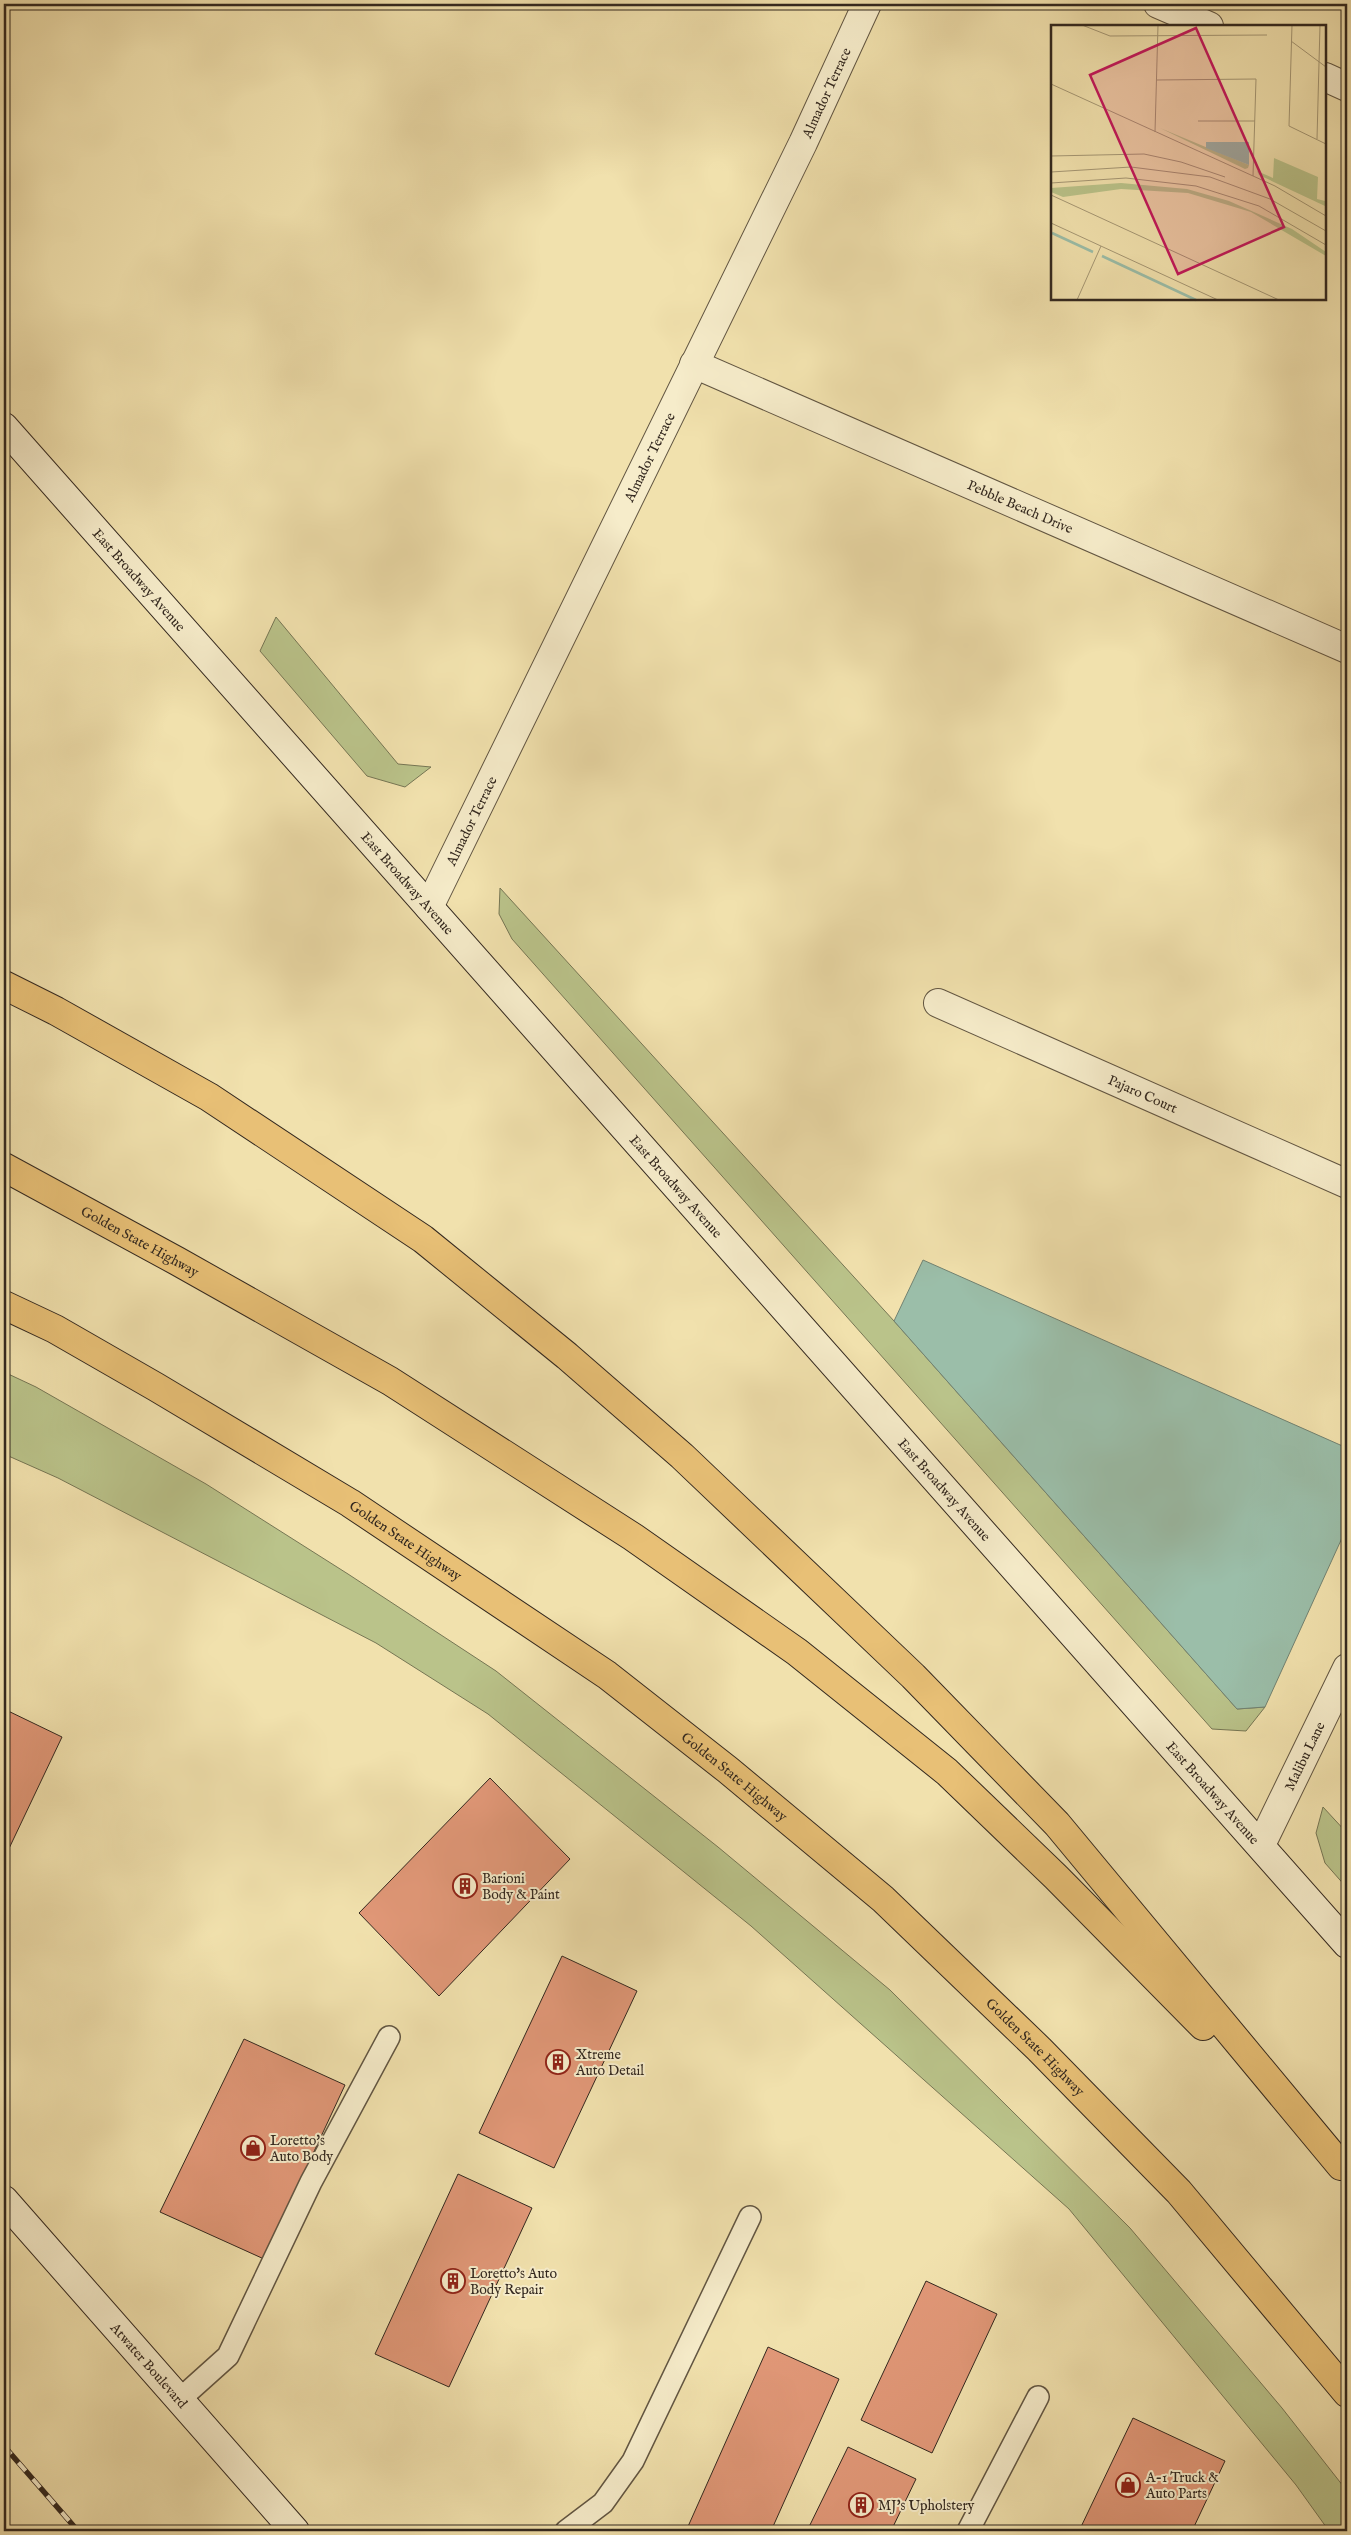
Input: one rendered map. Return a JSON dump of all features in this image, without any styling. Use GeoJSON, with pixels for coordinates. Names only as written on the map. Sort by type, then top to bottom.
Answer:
{"type":"FeatureCollection","features":[{"type":"Feature","properties":{"kind":"highway"},"geometry":{"type":"LineString","coordinates":[[4,985],[56,1010],[209,1097],[423,1239],[567,1356],[682,1456],[913,1676],[1057,1824],[1344,2170]]}},
{"type":"Feature","properties":{"kind":"highway","name":"Golden State Highway"},"geometry":{"type":"LineString","coordinates":[[4,1168],[177,1261],[390,1381],[633,1537],[797,1652],[947,1772],[1056,1877],[1344,2170]]}},
{"type":"Feature","properties":{"kind":"highway","name":"Golden State Highway"},"geometry":{"type":"LineString","coordinates":[[4,1305],[55,1329],[156,1387],[350,1504],[607,1675],[728,1770],[883,1899],[1039,2049],[1179,2192],[1347,2393]]}},
{"type":"Feature","properties":{"kind":"main road","name":"Almador Terrace"},"geometry":{"type":"LineString","coordinates":[[429,907],[803,143],[867,4]]}},
{"type":"Feature","properties":{"kind":"main road"},"geometry":{"type":"LineString","coordinates":[[1158,4],[1208,25]]}},
{"type":"Feature","properties":{"kind":"main road"},"geometry":{"type":"LineString","coordinates":[[1326,77],[1347,86]]}},
{"type":"Feature","properties":{"kind":"main road","name":"Pebble Beach Drive"},"geometry":{"type":"LineString","coordinates":[[694,364],[1347,649]]}},
{"type":"Feature","properties":{"kind":"main road","name":"East Broadway Avenue"},"geometry":{"type":"LineString","coordinates":[[4,428],[1347,1944]]}},
{"type":"Feature","properties":{"kind":"main road","name":"Pajaro Court"},"geometry":{"type":"LineString","coordinates":[[938,1003],[1347,1184]]}},
{"type":"Feature","properties":{"kind":"main road","name":"Malibu Lane"},"geometry":{"type":"LineString","coordinates":[[1261,1845],[1347,1668]]}},
{"type":"Feature","properties":{"kind":"main road","name":"Atwater Boulevard"},"geometry":{"type":"LineString","coordinates":[[4,2200],[295,2531]]}},
{"type":"Feature","properties":{"kind":"lane"},"geometry":{"type":"LineString","coordinates":[[179,2400],[228,2356],[311,2182],[388,2037]]}},
{"type":"Feature","properties":{"kind":"lane"},"geometry":{"type":"LineString","coordinates":[[566,2531],[603,2502],[633,2461],[750,2217]]}},
{"type":"Feature","properties":{"kind":"lane"},"geometry":{"type":"LineString","coordinates":[[968,2531],[1038,2397]]}},
{"type":"Feature","properties":{"kind":"green space"},"geometry":{"type":"Polygon","coordinates":[[[276,617],[398,764],[431,767],[405,787],[367,776],[260,651],[276,617]]]}},
{"type":"Feature","properties":{"kind":"green space"},"geometry":{"type":"Polygon","coordinates":[[[500,888],[894,1321],[1237,1709],[1265,1707],[1246,1731],[1212,1729],[512,939],[499,914],[500,888]]]}},
{"type":"Feature","properties":{"kind":"green space"},"geometry":{"type":"Polygon","coordinates":[[[4,1372],[36,1387],[206,1484],[496,1671],[718,1847],[890,1990],[1130,2228],[1282,2408],[1347,2491],[1347,2531],[1329,2531],[1296,2485],[1069,2209],[751,1926],[488,1714],[376,1643],[58,1478],[4,1454],[4,1372]]]}},
{"type":"Feature","properties":{"kind":"green space"},"geometry":{"type":"Polygon","coordinates":[[[1323,1807],[1347,1833],[1347,1888],[1325,1863],[1316,1833],[1323,1807]]]}},
{"type":"Feature","properties":{"kind":"shaded area"},"geometry":{"type":"Polygon","coordinates":[[[923,1260],[1347,1448],[1347,1527],[1265,1707],[1237,1709],[894,1321],[923,1260]]]}},
{"type":"Feature","properties":{"kind":"building"},"geometry":{"type":"Polygon","coordinates":[[[4,1709],[62,1737],[4,1859],[4,1709]]]}},
{"type":"Feature","properties":{"kind":"building","name":"Barioni Body & Paint"},"geometry":{"type":"Polygon","coordinates":[[[490,1778],[570,1859],[439,1996],[359,1913],[490,1778]]]}},
{"type":"Feature","properties":{"kind":"building","name":"Xtreme Auto Detail"},"geometry":{"type":"Polygon","coordinates":[[[562,1956],[637,1991],[554,2168],[479,2133],[562,1956]]]}},
{"type":"Feature","properties":{"kind":"building","name":"Loretto's Auto Body"},"geometry":{"type":"Polygon","coordinates":[[[244,2039],[345,2085],[264,2259],[160,2212],[244,2039]]]}},
{"type":"Feature","properties":{"kind":"building","name":"Loretto's Auto Body Repair"},"geometry":{"type":"Polygon","coordinates":[[[458,2174],[532,2208],[449,2387],[375,2354],[458,2174]]]}},
{"type":"Feature","properties":{"kind":"building"},"geometry":{"type":"Polygon","coordinates":[[[926,2281],[997,2314],[932,2453],[861,2420],[926,2281]]]}},
{"type":"Feature","properties":{"kind":"building"},"geometry":{"type":"Polygon","coordinates":[[[768,2347],[839,2379],[771,2531],[686,2531],[768,2347]]]}},
{"type":"Feature","properties":{"kind":"building"},"geometry":{"type":"Polygon","coordinates":[[[1133,2418],[1225,2461],[1192,2531],[1079,2531],[1133,2418]]]}},
{"type":"Feature","properties":{"kind":"building","name":"MJ's Upholstery"},"geometry":{"type":"Polygon","coordinates":[[[848,2447],[916,2479],[891,2531],[807,2531],[848,2447]]]}},
{"type":"Feature","properties":{"kind":"railway"},"geometry":{"type":"LineString","coordinates":[[4,2446],[78,2531]]}},
{"type":"Feature","properties":{"kind":"place","name":"Barioni Body & Paint"},"geometry":{"type":"Point","coordinates":[465,1886]}},
{"type":"Feature","properties":{"kind":"place","name":"Xtreme Auto Detail"},"geometry":{"type":"Point","coordinates":[558,2062]}},
{"type":"Feature","properties":{"kind":"place","name":"Loretto's Auto Body"},"geometry":{"type":"Point","coordinates":[253,2148]}},
{"type":"Feature","properties":{"kind":"place","name":"Loretto's Auto Body Repair"},"geometry":{"type":"Point","coordinates":[453,2281]}},
{"type":"Feature","properties":{"kind":"place","name":"A-1 Truck & Auto Parts"},"geometry":{"type":"Point","coordinates":[1128,2485]}},
{"type":"Feature","properties":{"kind":"place","name":"MJ's Upholstery"},"geometry":{"type":"Point","coordinates":[861,2505]}}]}
